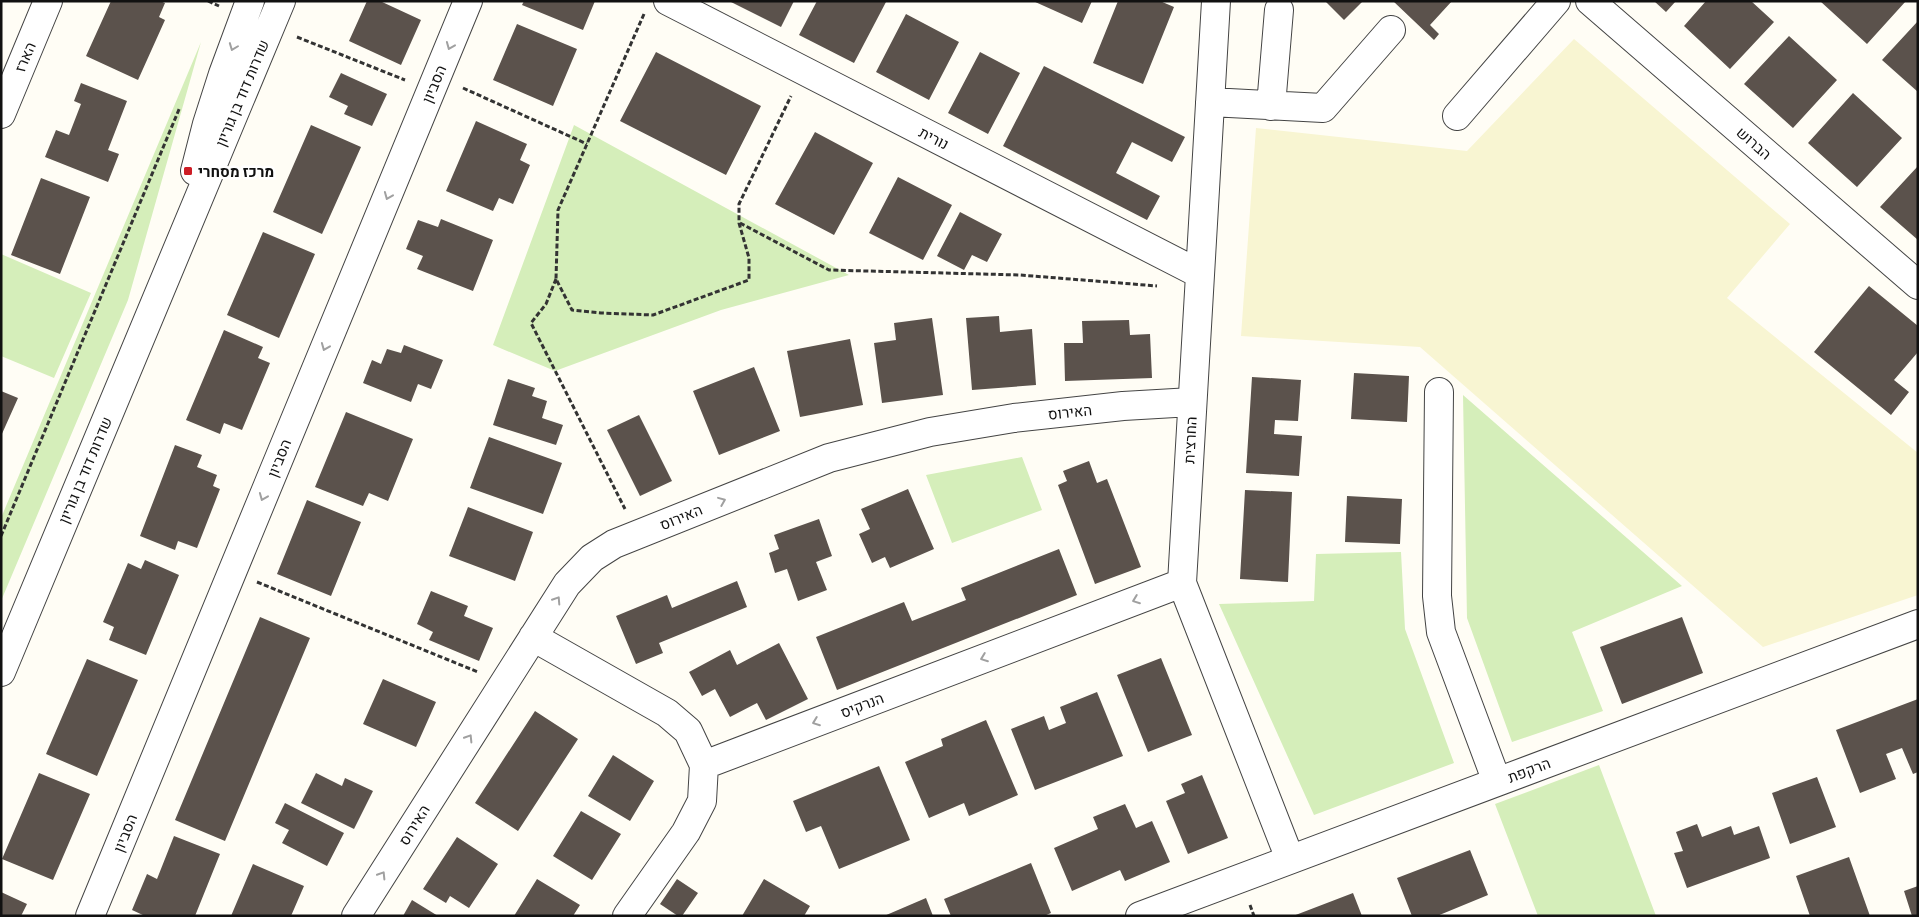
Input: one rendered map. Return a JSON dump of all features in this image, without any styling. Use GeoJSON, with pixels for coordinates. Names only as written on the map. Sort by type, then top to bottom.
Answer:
{"type":"FeatureCollection","features":[{"type":"Feature","properties":{"kind":"street","name":"הארז"},"geometry":{"type":"LineString","coordinates":[[1,114],[48,1]]}},
{"type":"Feature","properties":{"kind":"street","name":"שדרות דוד בן גוריון"},"geometry":{"type":"LineString","coordinates":[[169,269],[207,124],[250,1]]}},
{"type":"Feature","properties":{"kind":"street","name":"שדרות דוד בן גוריון"},"geometry":{"type":"LineString","coordinates":[[1,672],[280,1]]}},
{"type":"Feature","properties":{"kind":"street","name":"הסביון"},"geometry":{"type":"LineString","coordinates":[[90,916],[468,1]]}},
{"type":"Feature","properties":{"kind":"street","name":"החרצית"},"geometry":{"type":"LineString","coordinates":[[1216,1],[1182,583],[1290,859]]}},
{"type":"Feature","properties":{"kind":"street"},"geometry":{"type":"LineString","coordinates":[[1457,116],[1556,1]]}},
{"type":"Feature","properties":{"kind":"street","name":"הברוש"},"geometry":{"type":"LineString","coordinates":[[1590,1],[1918,285]]}},
{"type":"Feature","properties":{"kind":"street","name":"נורית"},"geometry":{"type":"LineString","coordinates":[[657,6],[803,71],[1199,282]]}},
{"type":"Feature","properties":{"kind":"street"},"geometry":{"type":"LineString","coordinates":[[1271,106],[1280,10]]}},
{"type":"Feature","properties":{"kind":"street"},"geometry":{"type":"LineString","coordinates":[[1210,102],[1323,108],[1391,30]]}},
{"type":"Feature","properties":{"kind":"street"},"geometry":{"type":"LineString","coordinates":[[1439,392],[1437,596],[1440,632],[1496,782]]}},
{"type":"Feature","properties":{"kind":"street","name":"האירוס"},"geometry":{"type":"LineString","coordinates":[[356,916],[567,584],[592,558],[614,544],[829,458],[930,432],[1014,418],[1123,406],[1192,402]]}},
{"type":"Feature","properties":{"kind":"street","name":"הנרקיס"},"geometry":{"type":"LineString","coordinates":[[704,765],[1182,583]]}},
{"type":"Feature","properties":{"kind":"street","name":"הרקפת"},"geometry":{"type":"LineString","coordinates":[[1140,916],[1918,624]]}},
{"type":"Feature","properties":{"kind":"street"},"geometry":{"type":"LineString","coordinates":[[534,637],[667,713],[688,731],[704,765],[702,800],[686,832],[627,916]]}},
{"type":"Feature","properties":{"kind":"path"},"geometry":{"type":"LineString","coordinates":[[208,1],[222,7],[224,1]]}},
{"type":"Feature","properties":{"kind":"path"},"geometry":{"type":"LineString","coordinates":[[638,535],[531,323],[546,304],[556,279],[558,210],[587,144],[657,6]]}},
{"type":"Feature","properties":{"kind":"path"},"geometry":{"type":"LineString","coordinates":[[270,26],[434,83],[587,144]]}},
{"type":"Feature","properties":{"kind":"path"},"geometry":{"type":"LineString","coordinates":[[556,279],[572,310],[601,314],[653,315],[749,280],[749,258],[739,223],[739,204],[803,71]]}},
{"type":"Feature","properties":{"kind":"path"},"geometry":{"type":"LineString","coordinates":[[1,536],[184,98]]}},
{"type":"Feature","properties":{"kind":"path"},"geometry":{"type":"LineString","coordinates":[[739,223],[829,270],[1199,282]]}},
{"type":"Feature","properties":{"kind":"path"},"geometry":{"type":"LineString","coordinates":[[232,572],[504,683]]}},
{"type":"Feature","properties":{"kind":"shaded area"},"geometry":{"type":"Polygon","coordinates":[[[1574,39],[1790,224],[1727,298],[1918,453],[1918,595],[1763,647],[1420,347],[1241,336],[1256,128],[1467,151],[1574,39]]]}},
{"type":"Feature","properties":{"kind":"green space"},"geometry":{"type":"Polygon","coordinates":[[[201,42],[128,300],[1,601],[1,518],[201,42]]]}},
{"type":"Feature","properties":{"kind":"green space"},"geometry":{"type":"Polygon","coordinates":[[[574,125],[849,275],[721,310],[555,371],[493,345],[574,125]]]}},
{"type":"Feature","properties":{"kind":"green space"},"geometry":{"type":"Polygon","coordinates":[[[1,254],[91,293],[54,378],[1,356],[1,254]]]}},
{"type":"Feature","properties":{"kind":"green space"},"geometry":{"type":"Polygon","coordinates":[[[1463,395],[1682,586],[1572,632],[1603,711],[1512,742],[1467,618],[1463,395]]]}},
{"type":"Feature","properties":{"kind":"green space"},"geometry":{"type":"Polygon","coordinates":[[[1022,457],[1042,510],[952,543],[926,475],[1022,457]]]}},
{"type":"Feature","properties":{"kind":"green space"},"geometry":{"type":"Polygon","coordinates":[[[1401,552],[1405,629],[1454,763],[1314,815],[1219,604],[1314,601],[1316,554],[1401,552]]]}},
{"type":"Feature","properties":{"kind":"green space"},"geometry":{"type":"Polygon","coordinates":[[[1599,765],[1656,916],[1538,916],[1495,804],[1599,765]]]}},
{"type":"Feature","properties":{"kind":"building"},"geometry":{"type":"Polygon","coordinates":[[[111,1],[160,1],[165,3],[159,17],[165,20],[138,80],[86,56],[111,1]]]}},
{"type":"Feature","properties":{"kind":"building"},"geometry":{"type":"Polygon","coordinates":[[[367,1],[380,1],[421,20],[401,65],[349,41],[367,1]]]}},
{"type":"Feature","properties":{"kind":"building"},"geometry":{"type":"Polygon","coordinates":[[[524,1],[595,1],[583,30],[522,5],[524,1]]]}},
{"type":"Feature","properties":{"kind":"building"},"geometry":{"type":"Polygon","coordinates":[[[729,1],[794,1],[781,27],[729,1]]]}},
{"type":"Feature","properties":{"kind":"building"},"geometry":{"type":"Polygon","coordinates":[[[817,1],[886,2],[854,63],[799,35],[817,1]]]}},
{"type":"Feature","properties":{"kind":"building"},"geometry":{"type":"Polygon","coordinates":[[[1033,1],[1092,1],[1082,23],[1033,1]]]}},
{"type":"Feature","properties":{"kind":"building"},"geometry":{"type":"Polygon","coordinates":[[[1118,1],[1160,1],[1174,7],[1143,84],[1093,63],[1118,1]]]}},
{"type":"Feature","properties":{"kind":"building"},"geometry":{"type":"Polygon","coordinates":[[[1325,1],[1363,1],[1344,20],[1325,1]]]}},
{"type":"Feature","properties":{"kind":"building"},"geometry":{"type":"Polygon","coordinates":[[[1393,1],[1452,1],[1430,25],[1439,34],[1434,40],[1393,1]]]}},
{"type":"Feature","properties":{"kind":"building"},"geometry":{"type":"Polygon","coordinates":[[[1654,1],[1676,1],[1666,12],[1654,1]]]}},
{"type":"Feature","properties":{"kind":"building"},"geometry":{"type":"Polygon","coordinates":[[[1706,1],[1751,1],[1774,22],[1730,69],[1684,26],[1706,1]]]}},
{"type":"Feature","properties":{"kind":"building"},"geometry":{"type":"Polygon","coordinates":[[[1820,1],[1906,1],[1867,44],[1820,1]]]}},
{"type":"Feature","properties":{"kind":"building"},"geometry":{"type":"Polygon","coordinates":[[[906,14],[959,42],[929,100],[876,72],[906,14]]]}},
{"type":"Feature","properties":{"kind":"building"},"geometry":{"type":"Polygon","coordinates":[[[1918,21],[1918,92],[1882,60],[1918,21]]]}},
{"type":"Feature","properties":{"kind":"building"},"geometry":{"type":"Polygon","coordinates":[[[517,24],[577,49],[553,106],[493,80],[517,24]]]}},
{"type":"Feature","properties":{"kind":"building"},"geometry":{"type":"Polygon","coordinates":[[[1789,36],[1837,80],[1793,128],[1744,84],[1789,36]]]}},
{"type":"Feature","properties":{"kind":"building"},"geometry":{"type":"Polygon","coordinates":[[[656,52],[761,106],[726,175],[620,121],[656,52]]]}},
{"type":"Feature","properties":{"kind":"building"},"geometry":{"type":"Polygon","coordinates":[[[980,52],[1020,73],[988,134],[948,113],[980,52]]]}},
{"type":"Feature","properties":{"kind":"building"},"geometry":{"type":"Polygon","coordinates":[[[1044,66],[1185,137],[1172,162],[1132,142],[1116,173],[1160,196],[1147,220],[1003,146],[1044,66]]]}},
{"type":"Feature","properties":{"kind":"building"},"geometry":{"type":"Polygon","coordinates":[[[341,73],[387,94],[372,126],[344,114],[348,106],[329,97],[341,73]]]}},
{"type":"Feature","properties":{"kind":"building"},"geometry":{"type":"Polygon","coordinates":[[[81,83],[127,101],[108,150],[119,154],[108,182],[45,157],[56,130],[69,135],[81,104],[74,101],[81,83]]]}},
{"type":"Feature","properties":{"kind":"building"},"geometry":{"type":"Polygon","coordinates":[[[1853,93],[1902,138],[1857,187],[1808,143],[1853,93]]]}},
{"type":"Feature","properties":{"kind":"building"},"geometry":{"type":"Polygon","coordinates":[[[476,121],[527,144],[520,160],[530,165],[513,204],[499,198],[493,211],[446,191],[476,121]]]}},
{"type":"Feature","properties":{"kind":"building"},"geometry":{"type":"Polygon","coordinates":[[[311,125],[361,147],[322,234],[273,212],[311,125]]]}},
{"type":"Feature","properties":{"kind":"building"},"geometry":{"type":"Polygon","coordinates":[[[815,132],[873,163],[834,235],[775,204],[815,132]]]}},
{"type":"Feature","properties":{"kind":"building"},"geometry":{"type":"Polygon","coordinates":[[[1918,166],[1918,240],[1880,207],[1918,166]]]}},
{"type":"Feature","properties":{"kind":"building"},"geometry":{"type":"Polygon","coordinates":[[[898,177],[952,205],[923,260],[869,233],[898,177]]]}},
{"type":"Feature","properties":{"kind":"building"},"geometry":{"type":"Polygon","coordinates":[[[41,178],[90,197],[60,274],[11,255],[41,178]]]}},
{"type":"Feature","properties":{"kind":"building"},"geometry":{"type":"Polygon","coordinates":[[[960,212],[1002,234],[987,262],[972,255],[964,270],[937,256],[960,212]]]}},
{"type":"Feature","properties":{"kind":"building"},"geometry":{"type":"Polygon","coordinates":[[[441,219],[493,240],[473,291],[417,269],[423,256],[406,249],[418,220],[438,227],[441,219]]]}},
{"type":"Feature","properties":{"kind":"building"},"geometry":{"type":"Polygon","coordinates":[[[263,232],[315,254],[279,338],[227,315],[263,232]]]}},
{"type":"Feature","properties":{"kind":"building"},"geometry":{"type":"Polygon","coordinates":[[[1869,286],[1918,326],[1918,352],[1894,380],[1909,392],[1891,415],[1814,352],[1869,286]]]}},
{"type":"Feature","properties":{"kind":"building"},"geometry":{"type":"Polygon","coordinates":[[[999,316],[1000,332],[1032,329],[1036,385],[972,390],[966,318],[999,316]]]}},
{"type":"Feature","properties":{"kind":"building"},"geometry":{"type":"Polygon","coordinates":[[[932,318],[943,395],[882,403],[874,343],[896,340],[894,323],[932,318]]]}},
{"type":"Feature","properties":{"kind":"building"},"geometry":{"type":"Polygon","coordinates":[[[1129,320],[1130,335],[1150,334],[1152,378],[1065,381],[1064,343],[1083,343],[1082,321],[1129,320]]]}},
{"type":"Feature","properties":{"kind":"building"},"geometry":{"type":"Polygon","coordinates":[[[224,330],[263,347],[258,358],[270,363],[242,430],[224,423],[220,434],[186,420],[224,330]]]}},
{"type":"Feature","properties":{"kind":"building"},"geometry":{"type":"Polygon","coordinates":[[[850,339],[863,405],[800,417],[787,351],[850,339]]]}},
{"type":"Feature","properties":{"kind":"building"},"geometry":{"type":"Polygon","coordinates":[[[404,345],[443,360],[431,389],[418,384],[411,402],[363,383],[372,360],[381,364],[387,349],[401,353],[404,345]]]}},
{"type":"Feature","properties":{"kind":"building"},"geometry":{"type":"Polygon","coordinates":[[[754,367],[780,431],[719,455],[693,391],[754,367]]]}},
{"type":"Feature","properties":{"kind":"building"},"geometry":{"type":"Polygon","coordinates":[[[1354,373],[1409,376],[1407,422],[1351,419],[1354,373]]]}},
{"type":"Feature","properties":{"kind":"building"},"geometry":{"type":"Polygon","coordinates":[[[1252,377],[1301,380],[1298,421],[1275,420],[1274,434],[1302,436],[1299,476],[1246,473],[1252,377]]]}},
{"type":"Feature","properties":{"kind":"building"},"geometry":{"type":"Polygon","coordinates":[[[508,379],[535,388],[532,396],[547,401],[542,418],[563,425],[556,445],[493,425],[508,379]]]}},
{"type":"Feature","properties":{"kind":"building"},"geometry":{"type":"Polygon","coordinates":[[[1,391],[18,398],[1,436],[1,391]]]}},
{"type":"Feature","properties":{"kind":"building"},"geometry":{"type":"Polygon","coordinates":[[[346,412],[413,439],[388,501],[369,493],[363,506],[315,487],[346,412]]]}},
{"type":"Feature","properties":{"kind":"building"},"geometry":{"type":"Polygon","coordinates":[[[639,415],[672,481],[640,496],[607,430],[639,415]]]}},
{"type":"Feature","properties":{"kind":"building"},"geometry":{"type":"Polygon","coordinates":[[[489,437],[562,463],[543,514],[470,488],[489,437]]]}},
{"type":"Feature","properties":{"kind":"building"},"geometry":{"type":"Polygon","coordinates":[[[175,445],[202,455],[197,467],[217,475],[213,486],[220,489],[197,548],[178,541],[175,550],[140,536],[175,445]]]}},
{"type":"Feature","properties":{"kind":"building"},"geometry":{"type":"Polygon","coordinates":[[[1089,461],[1097,483],[1107,479],[1141,567],[1095,584],[1058,485],[1067,481],[1063,471],[1089,461]]]}},
{"type":"Feature","properties":{"kind":"building"},"geometry":{"type":"Polygon","coordinates":[[[908,489],[934,549],[890,568],[885,557],[872,563],[859,534],[870,529],[861,509],[908,489]]]}},
{"type":"Feature","properties":{"kind":"building"},"geometry":{"type":"Polygon","coordinates":[[[1245,490],[1292,492],[1288,582],[1240,579],[1245,490]]]}},
{"type":"Feature","properties":{"kind":"building"},"geometry":{"type":"Polygon","coordinates":[[[1347,496],[1402,499],[1400,544],[1345,542],[1347,496]]]}},
{"type":"Feature","properties":{"kind":"building"},"geometry":{"type":"Polygon","coordinates":[[[307,500],[361,522],[331,596],[277,574],[307,500]]]}},
{"type":"Feature","properties":{"kind":"building"},"geometry":{"type":"Polygon","coordinates":[[[468,507],[533,532],[515,581],[449,556],[468,507]]]}},
{"type":"Feature","properties":{"kind":"building"},"geometry":{"type":"Polygon","coordinates":[[[819,519],[832,556],[816,562],[827,590],[798,601],[787,569],[775,573],[769,553],[779,549],[774,535],[819,519]]]}},
{"type":"Feature","properties":{"kind":"building"},"geometry":{"type":"Polygon","coordinates":[[[1059,549],[1077,595],[837,690],[816,637],[904,602],[912,621],[966,600],[961,588],[1059,549]]]}},
{"type":"Feature","properties":{"kind":"building"},"geometry":{"type":"Polygon","coordinates":[[[145,560],[179,575],[146,655],[109,640],[114,627],[103,622],[128,563],[141,569],[145,560]]]}},
{"type":"Feature","properties":{"kind":"building"},"geometry":{"type":"Polygon","coordinates":[[[737,581],[747,607],[659,643],[663,653],[636,664],[616,616],[667,595],[672,608],[737,581]]]}},
{"type":"Feature","properties":{"kind":"building"},"geometry":{"type":"Polygon","coordinates":[[[431,591],[468,606],[464,616],[493,628],[479,661],[429,640],[433,632],[417,624],[431,591]]]}},
{"type":"Feature","properties":{"kind":"building"},"geometry":{"type":"Polygon","coordinates":[[[260,617],[310,638],[225,841],[175,820],[260,617]]]}},
{"type":"Feature","properties":{"kind":"building"},"geometry":{"type":"Polygon","coordinates":[[[1682,617],[1703,673],[1622,704],[1600,647],[1682,617]]]}},
{"type":"Feature","properties":{"kind":"building"},"geometry":{"type":"Polygon","coordinates":[[[779,643],[808,699],[766,720],[757,703],[730,717],[715,689],[702,696],[689,672],[730,650],[737,665],[779,643]]]}},
{"type":"Feature","properties":{"kind":"building"},"geometry":{"type":"Polygon","coordinates":[[[1161,658],[1192,735],[1148,752],[1117,675],[1161,658]]]}},
{"type":"Feature","properties":{"kind":"building"},"geometry":{"type":"Polygon","coordinates":[[[87,659],[138,680],[97,776],[46,754],[87,659]]]}},
{"type":"Feature","properties":{"kind":"building"},"geometry":{"type":"Polygon","coordinates":[[[383,679],[436,702],[416,747],[363,724],[383,679]]]}},
{"type":"Feature","properties":{"kind":"building"},"geometry":{"type":"Polygon","coordinates":[[[1097,692],[1123,756],[1035,790],[1011,729],[1044,716],[1049,730],[1066,723],[1060,707],[1097,692]]]}},
{"type":"Feature","properties":{"kind":"building"},"geometry":{"type":"Polygon","coordinates":[[[1918,699],[1918,772],[1913,774],[1902,748],[1886,754],[1896,779],[1860,793],[1836,730],[1918,699]]]}},
{"type":"Feature","properties":{"kind":"building"},"geometry":{"type":"Polygon","coordinates":[[[535,711],[578,739],[518,831],[475,803],[535,711]]]}},
{"type":"Feature","properties":{"kind":"building"},"geometry":{"type":"Polygon","coordinates":[[[986,720],[1018,795],[969,816],[964,803],[929,818],[905,762],[943,746],[941,739],[986,720]]]}},
{"type":"Feature","properties":{"kind":"building"},"geometry":{"type":"Polygon","coordinates":[[[613,755],[654,781],[630,821],[588,796],[613,755]]]}},
{"type":"Feature","properties":{"kind":"building"},"geometry":{"type":"Polygon","coordinates":[[[879,766],[910,840],[839,869],[821,826],[806,832],[793,801],[879,766]]]}},
{"type":"Feature","properties":{"kind":"building"},"geometry":{"type":"Polygon","coordinates":[[[39,773],[90,794],[53,880],[2,859],[39,773]]]}},
{"type":"Feature","properties":{"kind":"building"},"geometry":{"type":"Polygon","coordinates":[[[316,773],[342,786],[345,778],[373,791],[354,829],[301,803],[316,773]]]}},
{"type":"Feature","properties":{"kind":"building"},"geometry":{"type":"Polygon","coordinates":[[[1202,775],[1228,838],[1188,854],[1166,801],[1185,793],[1181,784],[1202,775]]]}},
{"type":"Feature","properties":{"kind":"building"},"geometry":{"type":"Polygon","coordinates":[[[1817,777],[1836,827],[1790,844],[1772,793],[1817,777]]]}},
{"type":"Feature","properties":{"kind":"building"},"geometry":{"type":"Polygon","coordinates":[[[285,803],[344,833],[327,866],[282,843],[289,830],[275,823],[285,803]]]}},
{"type":"Feature","properties":{"kind":"building"},"geometry":{"type":"Polygon","coordinates":[[[1125,804],[1136,828],[1152,821],[1170,862],[1125,881],[1120,870],[1072,891],[1054,848],[1098,829],[1093,817],[1125,804]]]}},
{"type":"Feature","properties":{"kind":"building"},"geometry":{"type":"Polygon","coordinates":[[[581,811],[621,834],[592,880],[553,856],[581,811]]]}},
{"type":"Feature","properties":{"kind":"building"},"geometry":{"type":"Polygon","coordinates":[[[1697,824],[1702,837],[1731,826],[1734,835],[1759,826],[1770,858],[1687,888],[1674,853],[1683,851],[1676,832],[1697,824]]]}},
{"type":"Feature","properties":{"kind":"building"},"geometry":{"type":"Polygon","coordinates":[[[174,836],[220,854],[195,916],[145,916],[132,910],[147,874],[157,879],[174,836]]]}},
{"type":"Feature","properties":{"kind":"building"},"geometry":{"type":"Polygon","coordinates":[[[457,837],[498,864],[469,908],[450,896],[446,903],[423,889],[457,837]]]}},
{"type":"Feature","properties":{"kind":"building"},"geometry":{"type":"Polygon","coordinates":[[[1470,850],[1488,895],[1437,916],[1412,916],[1397,878],[1470,850]]]}},
{"type":"Feature","properties":{"kind":"building"},"geometry":{"type":"Polygon","coordinates":[[[1849,857],[1870,916],[1810,916],[1796,876],[1849,857]]]}},
{"type":"Feature","properties":{"kind":"building"},"geometry":{"type":"Polygon","coordinates":[[[1031,863],[1051,913],[1044,916],[951,916],[944,899],[1031,863]]]}},
{"type":"Feature","properties":{"kind":"building"},"geometry":{"type":"Polygon","coordinates":[[[253,864],[304,886],[291,916],[231,916],[253,864]]]}},
{"type":"Feature","properties":{"kind":"building"},"geometry":{"type":"Polygon","coordinates":[[[537,879],[580,905],[573,916],[514,916],[537,879]]]}},
{"type":"Feature","properties":{"kind":"building"},"geometry":{"type":"Polygon","coordinates":[[[677,879],[698,893],[682,916],[678,916],[660,904],[677,879]]]}},
{"type":"Feature","properties":{"kind":"building"},"geometry":{"type":"Polygon","coordinates":[[[764,879],[810,906],[804,916],[742,916],[764,879]]]}},
{"type":"Feature","properties":{"kind":"building"},"geometry":{"type":"Polygon","coordinates":[[[1918,886],[1918,916],[1912,916],[1904,891],[1918,886]]]}},
{"type":"Feature","properties":{"kind":"building"},"geometry":{"type":"Polygon","coordinates":[[[1,892],[27,904],[21,916],[1,916],[1,892]]]}},
{"type":"Feature","properties":{"kind":"building"},"geometry":{"type":"Polygon","coordinates":[[[1353,893],[1362,916],[1293,916],[1353,893]]]}},
{"type":"Feature","properties":{"kind":"building"},"geometry":{"type":"Polygon","coordinates":[[[926,898],[933,916],[884,916],[926,898]]]}},
{"type":"Feature","properties":{"kind":"building"},"geometry":{"type":"Polygon","coordinates":[[[412,900],[438,916],[403,916],[412,900]]]}},
{"type":"Feature","properties":{"kind":"place","name":"מרכז מסחרי"},"geometry":{"type":"Point","coordinates":[188,171]}}]}
